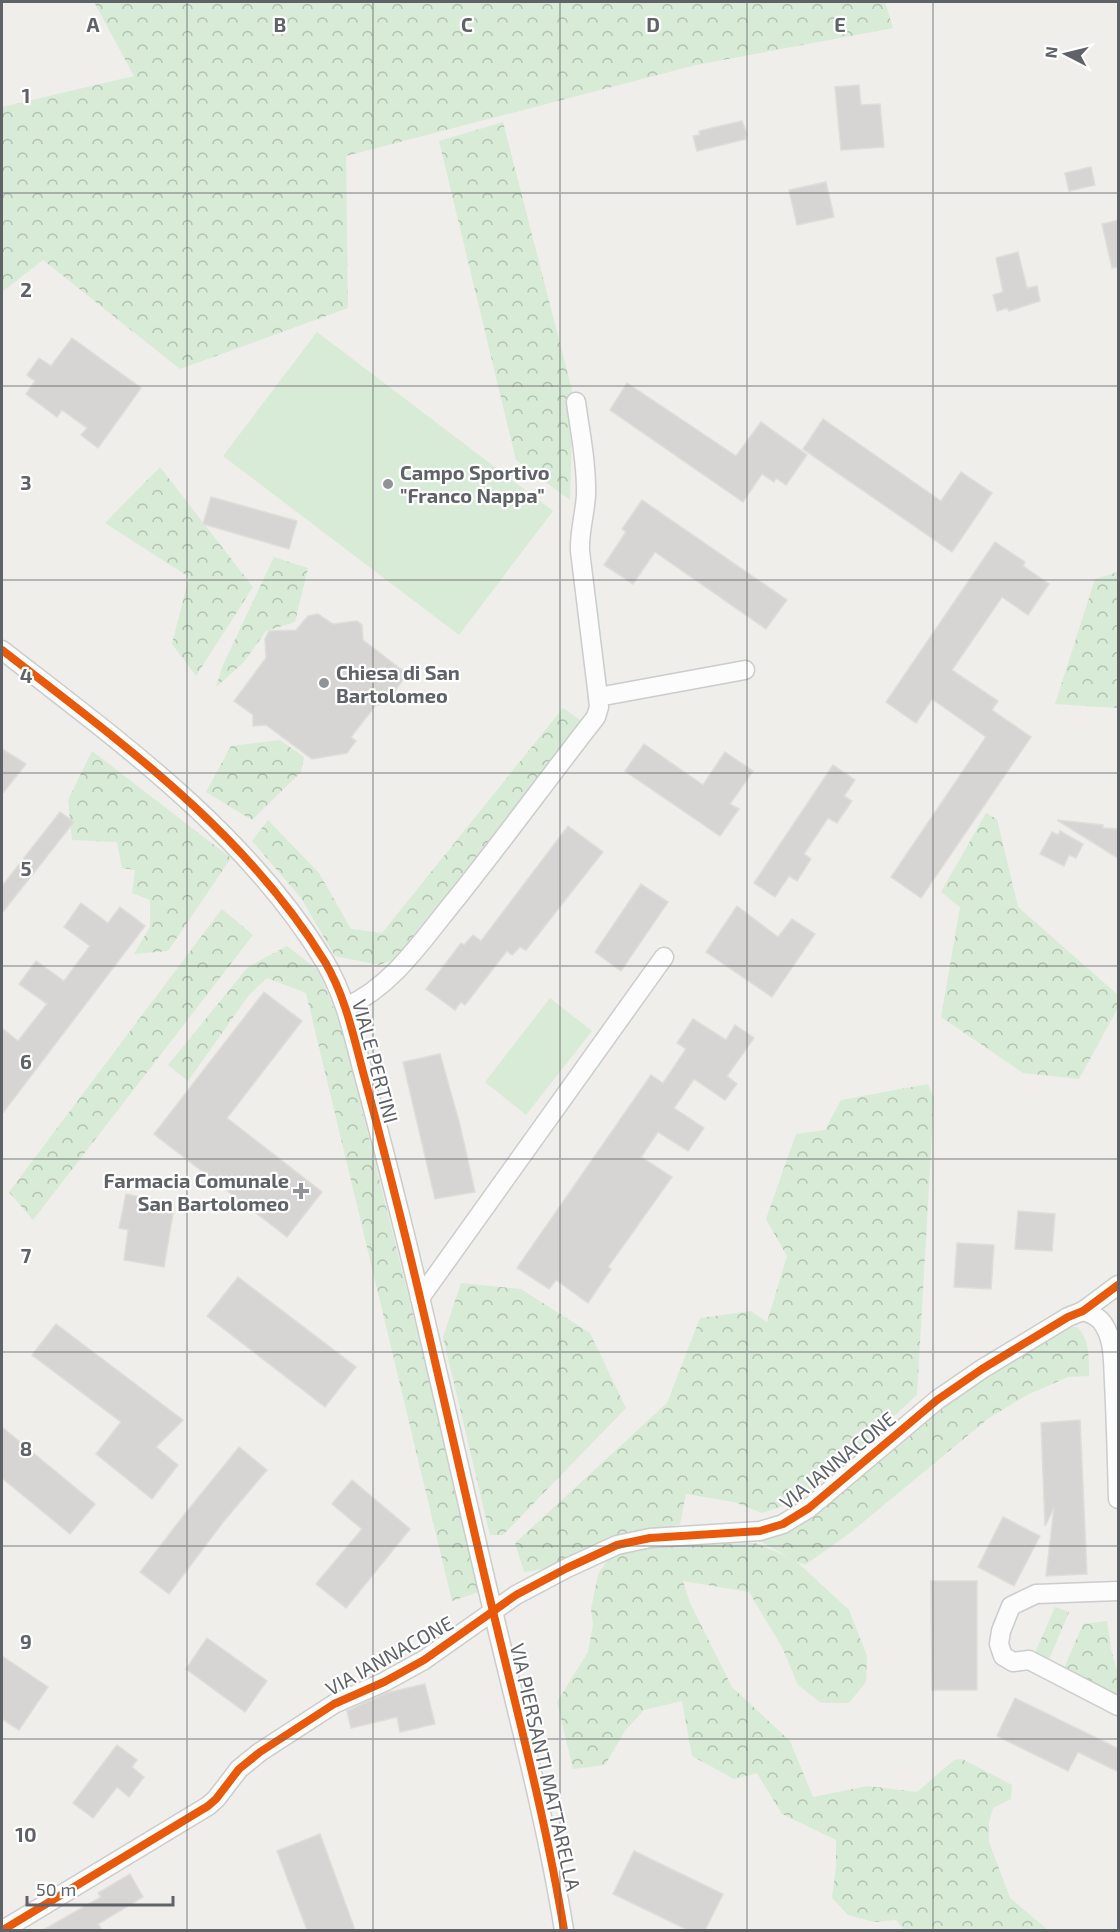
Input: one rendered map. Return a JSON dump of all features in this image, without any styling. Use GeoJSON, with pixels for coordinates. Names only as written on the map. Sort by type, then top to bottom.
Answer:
{"type":"FeatureCollection","features":[{"type":"Feature","properties":{"kind":"street"},"geometry":{"type":"LineString","coordinates":[[346,1007],[376,990],[405,962],[477,873],[596,717],[599,707],[579,537],[586,497],[576,402]]}},
{"type":"Feature","properties":{"kind":"street","name":"VIALE PERTINI"},"geometry":{"type":"LineString","coordinates":[[2,650],[201,811],[279,895],[312,941],[338,984],[346,1007],[420,1298],[493,1611]]}},
{"type":"Feature","properties":{"kind":"street"},"geometry":{"type":"LineString","coordinates":[[598,697],[745,670]]}},
{"type":"Feature","properties":{"kind":"street"},"geometry":{"type":"LineString","coordinates":[[420,1298],[664,957]]}},
{"type":"Feature","properties":{"kind":"street","name":"VIA IANNACONE"},"geometry":{"type":"LineString","coordinates":[[3,1930],[208,1806],[239,1769],[260,1752],[334,1704],[384,1682],[424,1660],[516,1595],[617,1545],[650,1538],[760,1531],[783,1524],[809,1508],[946,1394],[982,1369],[1068,1317],[1083,1311],[1119,1285]]}},
{"type":"Feature","properties":{"kind":"street"},"geometry":{"type":"LineString","coordinates":[[1083,1311],[1098,1317],[1107,1329],[1111,1347],[1117,1425],[1119,1499]]}},
{"type":"Feature","properties":{"kind":"street"},"geometry":{"type":"LineString","coordinates":[[1119,1591],[1036,1594],[1011,1606],[1001,1631],[999,1644],[1003,1656],[1012,1662],[1029,1660],[1119,1706]]}},
{"type":"Feature","properties":{"kind":"street","name":"VIA PIERSANTI MATTARELLA"},"geometry":{"type":"LineString","coordinates":[[493,1611],[536,1787],[554,1868],[564,1930]]}},
{"type":"Feature","properties":{"kind":"green space"},"geometry":{"type":"Polygon","coordinates":[[[94,2],[885,2],[893,28],[696,65],[346,156],[348,308],[180,369],[43,260],[2,292],[2,107],[134,76],[94,2]]]}},
{"type":"Feature","properties":{"kind":"green space"},"geometry":{"type":"Polygon","coordinates":[[[503,122],[573,394],[570,500],[516,460],[439,141],[503,122]]]}},
{"type":"Feature","properties":{"kind":"green space","name":"Campo Sportivo \"Franco Nappa\""},"geometry":{"type":"Polygon","coordinates":[[[317,332],[553,511],[459,635],[223,456],[317,332]]]}},
{"type":"Feature","properties":{"kind":"green space"},"geometry":{"type":"Polygon","coordinates":[[[160,467],[253,587],[196,676],[172,644],[189,577],[105,523],[160,467]]]}},
{"type":"Feature","properties":{"kind":"green space"},"geometry":{"type":"Polygon","coordinates":[[[274,557],[308,568],[295,622],[266,631],[244,662],[216,687],[223,665],[274,557]]]}},
{"type":"Feature","properties":{"kind":"green space"},"geometry":{"type":"Polygon","coordinates":[[[1118,572],[1118,708],[1055,704],[1095,579],[1118,572]]]}},
{"type":"Feature","properties":{"kind":"green space"},"geometry":{"type":"Polygon","coordinates":[[[563,708],[583,722],[395,959],[379,965],[335,956],[301,898],[252,841],[268,820],[319,873],[351,929],[382,933],[563,708]]]}},
{"type":"Feature","properties":{"kind":"green space"},"geometry":{"type":"Polygon","coordinates":[[[280,740],[304,757],[301,772],[252,820],[206,792],[231,746],[280,740]]]}},
{"type":"Feature","properties":{"kind":"green space"},"geometry":{"type":"Polygon","coordinates":[[[92,751],[231,858],[168,951],[134,954],[150,927],[150,900],[132,893],[135,870],[122,868],[117,842],[72,840],[68,800],[92,751]]]}},
{"type":"Feature","properties":{"kind":"green space"},"geometry":{"type":"Polygon","coordinates":[[[986,813],[997,819],[1018,907],[1118,995],[1118,1008],[1079,1079],[1023,1073],[941,1017],[960,907],[941,892],[986,813]]]}},
{"type":"Feature","properties":{"kind":"green space"},"geometry":{"type":"Polygon","coordinates":[[[222,909],[253,935],[33,1220],[9,1192],[222,909]]]}},
{"type":"Feature","properties":{"kind":"green space"},"geometry":{"type":"Polygon","coordinates":[[[287,946],[319,971],[341,1026],[482,1591],[452,1601],[306,993],[267,978],[249,995],[188,1081],[168,1065],[248,967],[287,946]]]}},
{"type":"Feature","properties":{"kind":"green space"},"geometry":{"type":"Polygon","coordinates":[[[550,998],[592,1031],[526,1115],[485,1082],[550,998]]]}},
{"type":"Feature","properties":{"kind":"green space"},"geometry":{"type":"Polygon","coordinates":[[[928,1084],[934,1099],[917,1395],[841,1466],[793,1503],[762,1513],[734,1502],[686,1494],[680,1524],[590,1548],[544,1569],[524,1572],[515,1543],[667,1403],[700,1318],[751,1311],[767,1322],[787,1256],[766,1219],[796,1134],[825,1130],[841,1100],[928,1084]]]}},
{"type":"Feature","properties":{"kind":"green space"},"geometry":{"type":"Polygon","coordinates":[[[461,1283],[521,1289],[590,1333],[626,1408],[503,1535],[490,1535],[443,1337],[461,1283]]]}},
{"type":"Feature","properties":{"kind":"green space"},"geometry":{"type":"Polygon","coordinates":[[[1065,1327],[1077,1327],[1084,1337],[1088,1350],[1089,1376],[1068,1377],[1027,1395],[989,1418],[850,1533],[805,1565],[795,1560],[849,1610],[867,1656],[866,1682],[849,1703],[821,1703],[798,1685],[782,1647],[749,1592],[683,1581],[690,1603],[732,1687],[790,1741],[813,1797],[868,1786],[917,1792],[954,1760],[962,1759],[1012,1785],[1011,1799],[993,1808],[989,1822],[989,1842],[1010,1898],[1048,1930],[904,1930],[896,1920],[874,1922],[848,1915],[832,1898],[836,1867],[836,1840],[782,1814],[757,1773],[734,1779],[692,1756],[682,1701],[644,1710],[625,1731],[605,1765],[573,1769],[557,1702],[588,1652],[593,1625],[591,1609],[598,1574],[610,1557],[659,1545],[755,1543],[789,1557],[758,1540],[798,1518],[927,1409],[1065,1327]]]}},
{"type":"Feature","properties":{"kind":"green space"},"geometry":{"type":"Polygon","coordinates":[[[1055,1607],[1069,1612],[1048,1662],[1034,1655],[1055,1607]]]}},
{"type":"Feature","properties":{"kind":"green space"},"geometry":{"type":"Polygon","coordinates":[[[1107,1621],[1118,1675],[1118,1700],[1062,1673],[1083,1624],[1107,1621]]]}},
{"type":"Feature","properties":{"kind":"building"},"geometry":{"type":"Polygon","coordinates":[[[859,85],[861,105],[880,104],[884,147],[841,150],[835,87],[859,85]]]}},
{"type":"Feature","properties":{"kind":"building"},"geometry":{"type":"Polygon","coordinates":[[[742,121],[747,135],[746,139],[697,151],[693,136],[700,135],[699,131],[742,121]]]}},
{"type":"Feature","properties":{"kind":"building"},"geometry":{"type":"Polygon","coordinates":[[[1091,167],[1095,185],[1069,191],[1065,173],[1091,167]]]}},
{"type":"Feature","properties":{"kind":"building"},"geometry":{"type":"Polygon","coordinates":[[[826,182],[834,217],[797,225],[789,190],[826,182]]]}},
{"type":"Feature","properties":{"kind":"building"},"geometry":{"type":"Polygon","coordinates":[[[1119,220],[1119,267],[1112,268],[1102,224],[1119,220]]]}},
{"type":"Feature","properties":{"kind":"building"},"geometry":{"type":"Polygon","coordinates":[[[1018,252],[1027,288],[1037,286],[1040,301],[1009,311],[1007,308],[997,311],[993,295],[1003,292],[996,258],[1018,252]]]}},
{"type":"Feature","properties":{"kind":"building"},"geometry":{"type":"Polygon","coordinates":[[[72,338],[141,388],[98,448],[81,435],[87,428],[62,410],[57,417],[26,394],[35,381],[27,375],[39,358],[51,366],[72,338]]]}},
{"type":"Feature","properties":{"kind":"building"},"geometry":{"type":"Polygon","coordinates":[[[627,383],[736,456],[761,422],[807,455],[786,485],[776,478],[774,482],[762,474],[743,502],[610,410],[627,383]]]}},
{"type":"Feature","properties":{"kind":"building"},"geometry":{"type":"Polygon","coordinates":[[[823,419],[941,501],[961,472],[992,493],[952,552],[803,449],[823,419]]]}},
{"type":"Feature","properties":{"kind":"building"},"geometry":{"type":"Polygon","coordinates":[[[211,497],[297,521],[289,549],[203,524],[211,497]]]}},
{"type":"Feature","properties":{"kind":"building"},"geometry":{"type":"Polygon","coordinates":[[[642,500],[787,600],[766,629],[655,552],[633,584],[604,565],[626,532],[622,529],[642,500]]]}},
{"type":"Feature","properties":{"kind":"building"},"geometry":{"type":"Polygon","coordinates":[[[995,542],[1025,562],[1023,566],[1049,584],[1028,615],[1002,597],[952,670],[998,701],[992,710],[1031,737],[921,898],[891,877],[986,737],[932,699],[916,723],[886,702],[995,542]]]}},
{"type":"Feature","properties":{"kind":"building","name":"Chiesa di San Bartolomeo"},"geometry":{"type":"Polygon","coordinates":[[[318,614],[333,624],[357,621],[362,625],[363,640],[407,674],[395,691],[395,702],[376,705],[351,737],[356,741],[347,753],[312,759],[266,725],[253,726],[253,715],[234,701],[266,658],[265,639],[269,631],[296,630],[308,616],[318,614]]]}},
{"type":"Feature","properties":{"kind":"building"},"geometry":{"type":"Polygon","coordinates":[[[644,744],[703,785],[725,752],[753,771],[730,804],[739,809],[720,836],[625,771],[644,744]]]}},
{"type":"Feature","properties":{"kind":"building"},"geometry":{"type":"Polygon","coordinates":[[[2,749],[26,764],[2,794],[2,749]]]}},
{"type":"Feature","properties":{"kind":"building"},"geometry":{"type":"Polygon","coordinates":[[[833,765],[855,780],[844,796],[852,801],[837,823],[828,818],[804,854],[811,859],[797,881],[789,876],[775,897],[754,883],[833,765]]]}},
{"type":"Feature","properties":{"kind":"building"},"geometry":{"type":"Polygon","coordinates":[[[60,812],[74,822],[2,913],[2,886],[60,812]]]}},
{"type":"Feature","properties":{"kind":"building"},"geometry":{"type":"Polygon","coordinates":[[[1057,820],[1119,829],[1119,859],[1057,820]]]}},
{"type":"Feature","properties":{"kind":"building"},"geometry":{"type":"Polygon","coordinates":[[[568,826],[603,852],[526,950],[520,947],[512,955],[507,951],[465,1005],[461,1002],[455,1010],[426,989],[461,943],[464,945],[473,935],[481,941],[568,826]]]}},
{"type":"Feature","properties":{"kind":"building"},"geometry":{"type":"Polygon","coordinates":[[[1060,831],[1083,844],[1076,858],[1069,855],[1064,866],[1040,854],[1052,832],[1058,835],[1060,831]]]}},
{"type":"Feature","properties":{"kind":"building"},"geometry":{"type":"Polygon","coordinates":[[[641,884],[668,902],[621,971],[595,952],[641,884]]]}},
{"type":"Feature","properties":{"kind":"building"},"geometry":{"type":"Polygon","coordinates":[[[81,903],[108,923],[120,907],[145,926],[2,1114],[2,1028],[18,1041],[47,1004],[19,984],[36,961],[64,981],[90,946],[64,927],[81,903]]]}},
{"type":"Feature","properties":{"kind":"building"},"geometry":{"type":"Polygon","coordinates":[[[737,906],[778,937],[792,919],[815,934],[772,997],[706,952],[737,906]]]}},
{"type":"Feature","properties":{"kind":"building"},"geometry":{"type":"Polygon","coordinates":[[[264,992],[302,1021],[227,1118],[322,1192],[287,1237],[154,1134],[264,992]]]}},
{"type":"Feature","properties":{"kind":"building"},"geometry":{"type":"Polygon","coordinates":[[[693,1019],[726,1040],[735,1025],[754,1038],[727,1076],[737,1084],[725,1100],[694,1079],[674,1108],[704,1128],[688,1151],[658,1132],[641,1157],[672,1177],[608,1267],[611,1269],[588,1303],[556,1280],[549,1289],[517,1268],[651,1075],[663,1083],[686,1049],[677,1043],[693,1019]]]}},
{"type":"Feature","properties":{"kind":"building"},"geometry":{"type":"Polygon","coordinates":[[[440,1054],[460,1125],[475,1192],[435,1199],[403,1062],[440,1054]]]}},
{"type":"Feature","properties":{"kind":"building"},"geometry":{"type":"Polygon","coordinates":[[[126,1194],[156,1200],[156,1204],[174,1207],[164,1267],[124,1260],[128,1230],[119,1228],[126,1194]]]}},
{"type":"Feature","properties":{"kind":"building"},"geometry":{"type":"Polygon","coordinates":[[[1018,1211],[1055,1214],[1052,1251],[1015,1249],[1018,1211]]]}},
{"type":"Feature","properties":{"kind":"building"},"geometry":{"type":"Polygon","coordinates":[[[957,1243],[994,1245],[991,1289],[954,1287],[957,1243]]]}},
{"type":"Feature","properties":{"kind":"building"},"geometry":{"type":"Polygon","coordinates":[[[238,1277],[356,1367],[325,1407],[207,1316],[238,1277]]]}},
{"type":"Feature","properties":{"kind":"building"},"geometry":{"type":"Polygon","coordinates":[[[56,1324],[183,1420],[156,1447],[178,1465],[152,1499],[96,1454],[121,1422],[32,1355],[56,1324]]]}},
{"type":"Feature","properties":{"kind":"building"},"geometry":{"type":"Polygon","coordinates":[[[1080,1420],[1087,1574],[1046,1576],[1054,1508],[1045,1526],[1041,1423],[1080,1420]]]}},
{"type":"Feature","properties":{"kind":"building"},"geometry":{"type":"Polygon","coordinates":[[[2,1427],[95,1504],[70,1534],[2,1478],[2,1427]]]}},
{"type":"Feature","properties":{"kind":"building"},"geometry":{"type":"Polygon","coordinates":[[[239,1447],[267,1470],[224,1521],[169,1594],[140,1572],[239,1447]]]}},
{"type":"Feature","properties":{"kind":"building"},"geometry":{"type":"Polygon","coordinates":[[[352,1480],[410,1529],[346,1608],[316,1584],[362,1529],[332,1504],[352,1480]]]}},
{"type":"Feature","properties":{"kind":"building"},"geometry":{"type":"Polygon","coordinates":[[[1003,1517],[1040,1536],[1014,1586],[978,1567],[1003,1517]]]}},
{"type":"Feature","properties":{"kind":"building"},"geometry":{"type":"Polygon","coordinates":[[[931,1581],[977,1581],[977,1690],[932,1690],[931,1581]]]}},
{"type":"Feature","properties":{"kind":"building"},"geometry":{"type":"Polygon","coordinates":[[[207,1638],[267,1681],[245,1712],[186,1669],[207,1638]]]}},
{"type":"Feature","properties":{"kind":"building"},"geometry":{"type":"Polygon","coordinates":[[[2,1656],[48,1687],[19,1730],[2,1719],[2,1656]]]}},
{"type":"Feature","properties":{"kind":"building"},"geometry":{"type":"Polygon","coordinates":[[[425,1684],[435,1724],[400,1732],[397,1717],[351,1728],[347,1711],[386,1693],[425,1684]]]}},
{"type":"Feature","properties":{"kind":"building"},"geometry":{"type":"Polygon","coordinates":[[[1015,1698],[1119,1749],[1119,1772],[1078,1752],[1068,1771],[997,1736],[1015,1698]]]}},
{"type":"Feature","properties":{"kind":"building"},"geometry":{"type":"Polygon","coordinates":[[[117,1745],[137,1760],[132,1767],[144,1777],[129,1797],[117,1787],[93,1818],[73,1803],[117,1745]]]}},
{"type":"Feature","properties":{"kind":"building"},"geometry":{"type":"Polygon","coordinates":[[[320,1834],[355,1930],[307,1930],[277,1851],[320,1834]]]}},
{"type":"Feature","properties":{"kind":"building"},"geometry":{"type":"Polygon","coordinates":[[[634,1851],[723,1894],[705,1930],[688,1930],[613,1894],[634,1851]]]}},
{"type":"Feature","properties":{"kind":"building"},"geometry":{"type":"Polygon","coordinates":[[[130,1874],[143,1897],[98,1924],[102,1930],[43,1930],[101,1897],[98,1893],[130,1874]]]}},
{"type":"Feature","properties":{"kind":"cycle path"},"geometry":{"type":"LineString","coordinates":[[2,650],[135,755],[219,830],[258,871],[293,915],[325,962],[338,988],[356,1044],[414,1274],[540,1807],[564,1930]]}},
{"type":"Feature","properties":{"kind":"cycle path"},"geometry":{"type":"LineString","coordinates":[[3,1930],[208,1806],[239,1769],[260,1752],[334,1704],[384,1682],[424,1660],[516,1595],[567,1568],[617,1545],[650,1538],[760,1531],[783,1524],[809,1508],[937,1400],[982,1369],[1068,1317],[1083,1311],[1118,1285]]}},
{"type":"Feature","properties":{"kind":"place","name":"Campo Sportivo \"Franco Nappa\""},"geometry":{"type":"Point","coordinates":[388,484]}},
{"type":"Feature","properties":{"kind":"place","name":"Chiesa di San Bartolomeo"},"geometry":{"type":"Point","coordinates":[324,683]}},
{"type":"Feature","properties":{"kind":"place","name":"Farmacia Comunale San Bartolomeo"},"geometry":{"type":"Point","coordinates":[301,1191]}}]}
